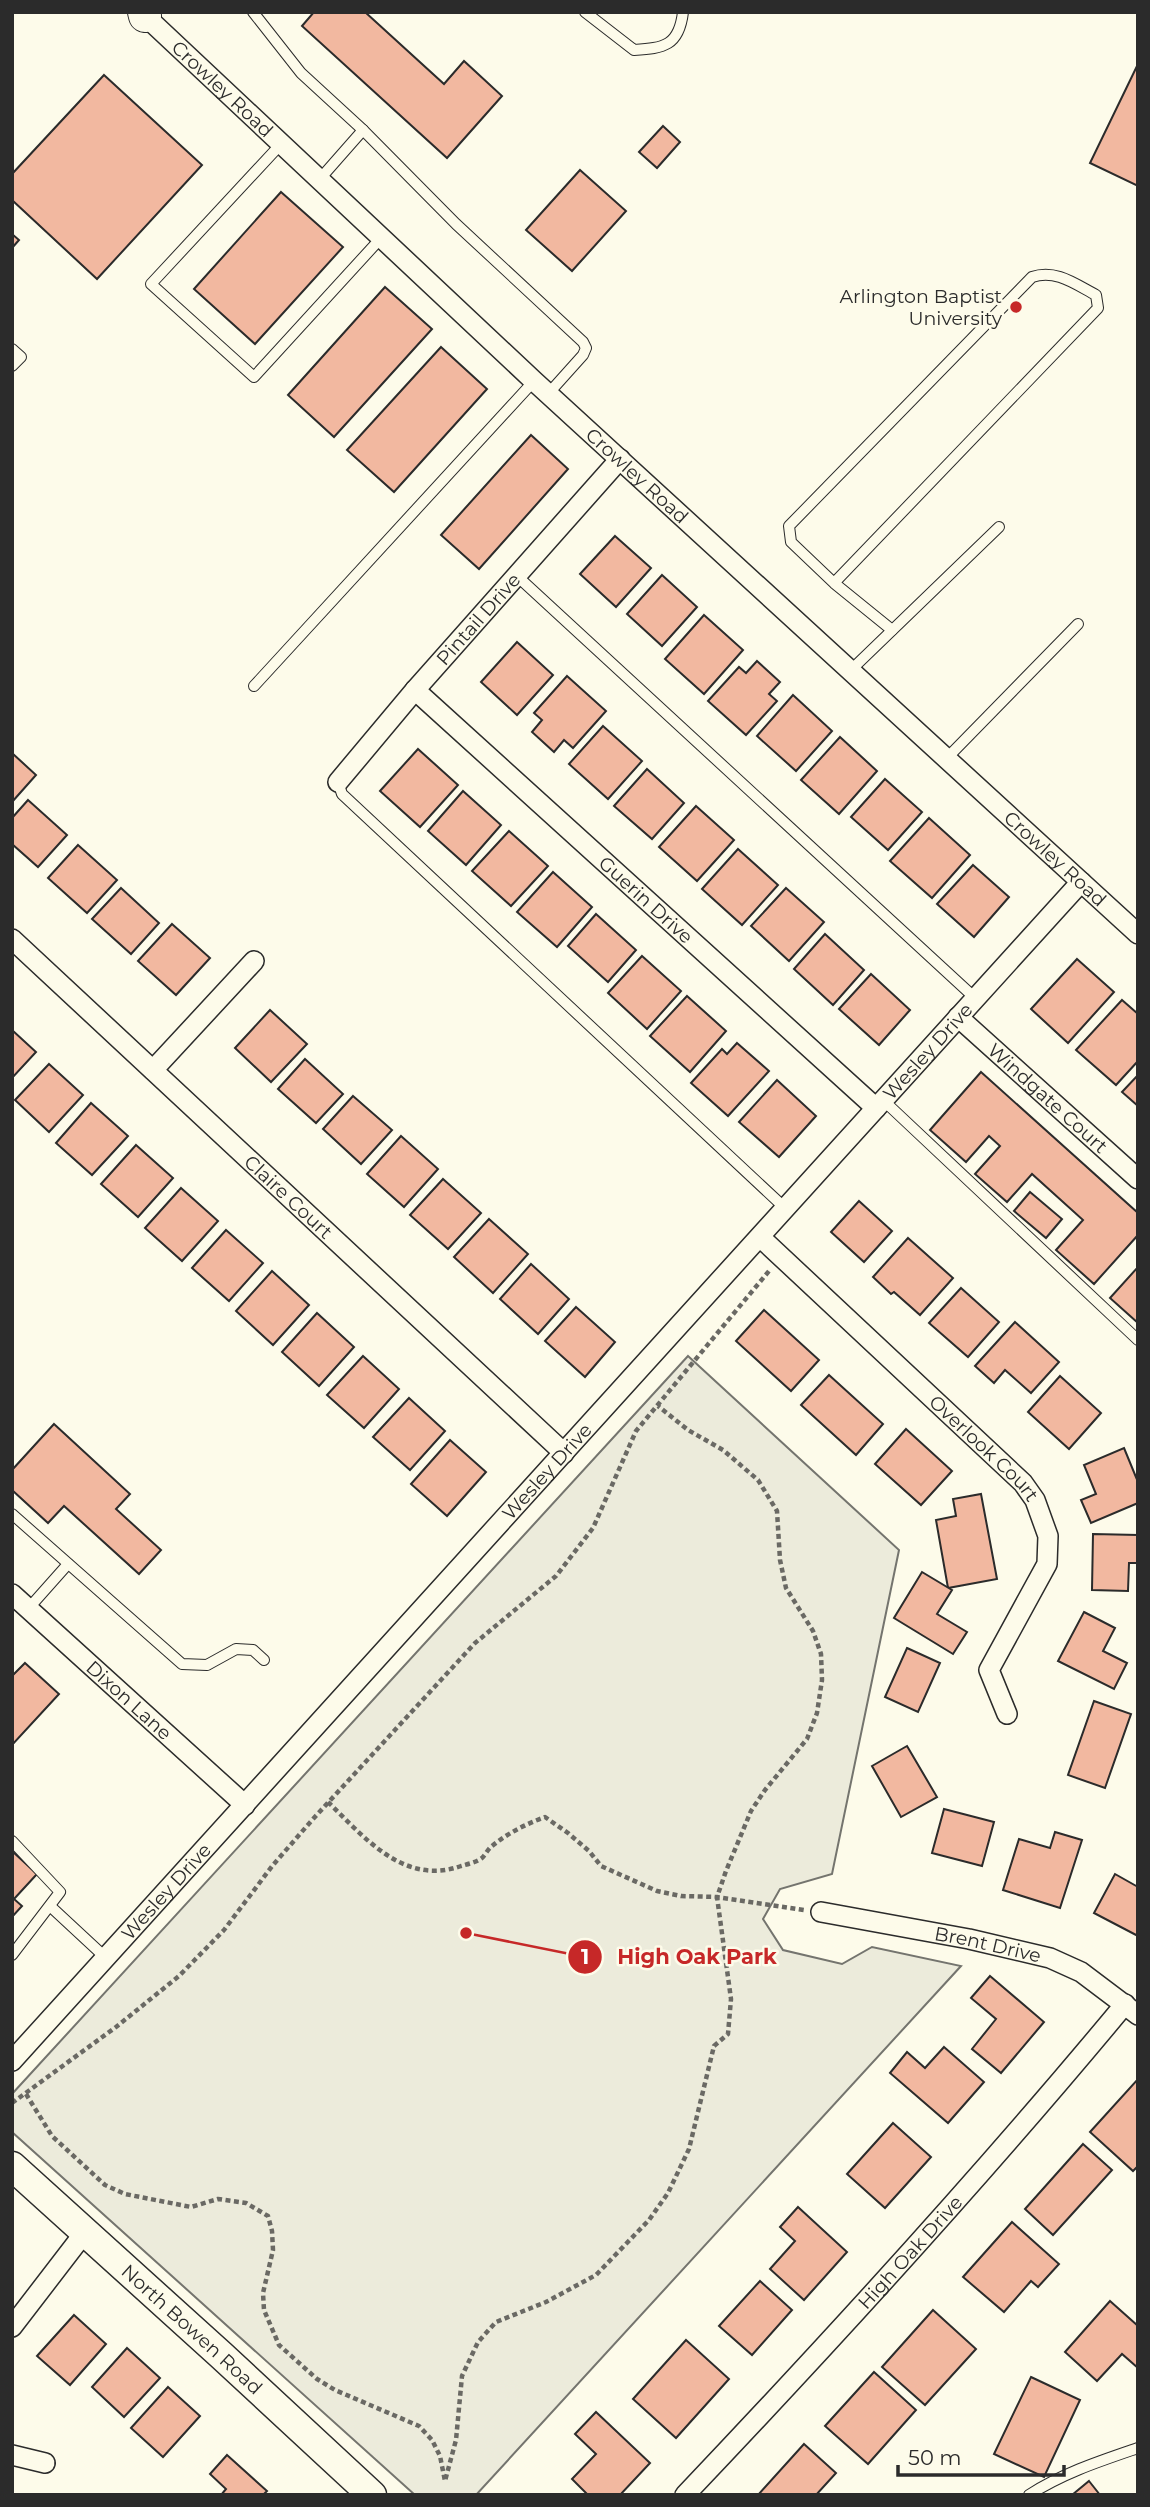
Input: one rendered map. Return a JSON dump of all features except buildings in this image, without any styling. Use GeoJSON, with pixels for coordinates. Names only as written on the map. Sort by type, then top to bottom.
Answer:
{"type":"FeatureCollection","features":[{"type":"Feature","properties":{"kind":"street","name":"Crowley Road"},"geometry":{"type":"LineString","coordinates":[[143,14],[541,388],[1138,934]]}},
{"type":"Feature","properties":{"kind":"street","name":"Pintail Drive"},"geometry":{"type":"LineString","coordinates":[[338,782],[415,690],[620,459]]}},
{"type":"Feature","properties":{"kind":"street","name":"Guerin Drive"},"geometry":{"type":"LineString","coordinates":[[415,690],[880,1104]]}},
{"type":"Feature","properties":{"kind":"street","name":"Wesley Drive"},"geometry":{"type":"LineString","coordinates":[[12,2061],[1081,881]]}},
{"type":"Feature","properties":{"kind":"street","name":"Claire Court"},"geometry":{"type":"LineString","coordinates":[[12,939],[564,1453]]}},
{"type":"Feature","properties":{"kind":"street"},"geometry":{"type":"LineString","coordinates":[[153,1070],[254,961]]}},
{"type":"Feature","properties":{"kind":"street","name":"Windgate Court"},"geometry":{"type":"LineString","coordinates":[[958,1017],[1138,1179]]}},
{"type":"Feature","properties":{"kind":"street","name":"Overlook Court"},"geometry":{"type":"LineString","coordinates":[[760,1237],[1023,1483],[1035,1500],[1048,1536],[1047,1564],[989,1670],[1007,1714]]}},
{"type":"Feature","properties":{"kind":"street","name":"Dixon Lane"},"geometry":{"type":"LineString","coordinates":[[12,1594],[246,1805]]}},
{"type":"Feature","properties":{"kind":"street","name":"Brent Drive"},"geometry":{"type":"LineString","coordinates":[[821,1912],[969,1939],[1049,1958],[1081,1972],[1131,2010]]}},
{"type":"Feature","properties":{"kind":"street","name":"High Oak Drive"},"geometry":{"type":"LineString","coordinates":[[685,2495],[842,2329],[1050,2095],[1131,2010]]}},
{"type":"Feature","properties":{"kind":"street","name":"North Bowen Road"},"geometry":{"type":"LineString","coordinates":[[12,2166],[372,2495]]}},
{"type":"Feature","properties":{"kind":"street"},"geometry":{"type":"LineString","coordinates":[[12,2327],[85,2232]]}},
{"type":"Feature","properties":{"kind":"street"},"geometry":{"type":"LineString","coordinates":[[12,2455],[45,2463]]}},
{"type":"Feature","properties":{"kind":"lane"},"geometry":{"type":"LineString","coordinates":[[253,12],[301,73],[363,130],[456,224],[583,342],[586,348],[583,355],[541,388],[254,686]]}},
{"type":"Feature","properties":{"kind":"lane"},"geometry":{"type":"LineString","coordinates":[[585,12],[634,50],[666,47],[676,36],[683,12]]}},
{"type":"Feature","properties":{"kind":"lane"},"geometry":{"type":"LineString","coordinates":[[319,180],[363,130]]}},
{"type":"Feature","properties":{"kind":"lane"},"geometry":{"type":"LineString","coordinates":[[281,144],[151,284],[254,377],[381,238]]}},
{"type":"Feature","properties":{"kind":"lane"},"geometry":{"type":"LineString","coordinates":[[834,583],[1098,308],[1096,295],[1063,278],[1044,273],[1032,277],[789,526],[791,542],[834,583],[892,630]]}},
{"type":"Feature","properties":{"kind":"lane"},"geometry":{"type":"LineString","coordinates":[[12,349],[21,357],[12,366]]}},
{"type":"Feature","properties":{"kind":"lane"},"geometry":{"type":"LineString","coordinates":[[850,670],[999,527]]}},
{"type":"Feature","properties":{"kind":"lane"},"geometry":{"type":"LineString","coordinates":[[517,576],[975,998]]}},
{"type":"Feature","properties":{"kind":"lane"},"geometry":{"type":"LineString","coordinates":[[947,758],[1078,624]]}},
{"type":"Feature","properties":{"kind":"lane"},"geometry":{"type":"LineString","coordinates":[[338,782],[342,794],[786,1209]]}},
{"type":"Feature","properties":{"kind":"lane"},"geometry":{"type":"LineString","coordinates":[[880,1104],[1138,1340]]}},
{"type":"Feature","properties":{"kind":"lane"},"geometry":{"type":"LineString","coordinates":[[12,1514],[182,1664],[207,1665],[236,1649],[253,1650],[264,1660]]}},
{"type":"Feature","properties":{"kind":"lane"},"geometry":{"type":"LineString","coordinates":[[28,1609],[68,1564]]}},
{"type":"Feature","properties":{"kind":"lane"},"geometry":{"type":"LineString","coordinates":[[12,1842],[60,1892],[12,1955]]}},
{"type":"Feature","properties":{"kind":"lane"},"geometry":{"type":"LineString","coordinates":[[50,1906],[106,1958]]}},
{"type":"Feature","properties":{"kind":"lane"},"geometry":{"type":"LineString","coordinates":[[1029,2495],[1079,2469],[1138,2448]]}},
{"type":"Feature","properties":{"kind":"path"},"geometry":{"type":"LineString","coordinates":[[12,2103],[116,2027],[179,1976],[224,1930],[273,1865],[328,1802],[475,1643],[556,1576],[593,1528],[636,1431],[781,1257]]}},
{"type":"Feature","properties":{"kind":"path"},"geometry":{"type":"LineString","coordinates":[[26,2094],[52,2136],[105,2185],[125,2194],[191,2207],[218,2199],[246,2203],[268,2216],[273,2250],[263,2293],[264,2310],[279,2345],[317,2379],[335,2390],[419,2426],[432,2440],[440,2456],[444,2481],[456,2440],[462,2376],[478,2342],[496,2322],[545,2302],[596,2275],[649,2220],[668,2193],[689,2149],[714,2046],[728,2034],[731,1999],[717,1897],[751,1811],[807,1739],[817,1713],[822,1680],[821,1654],[813,1631],[786,1588],[780,1560],[777,1511],[758,1480],[723,1450],[688,1430],[657,1406]]}},
{"type":"Feature","properties":{"kind":"path"},"geometry":{"type":"LineString","coordinates":[[328,1802],[379,1851],[403,1865],[430,1871],[453,1869],[480,1859],[490,1847],[507,1835],[525,1824],[545,1817],[568,1833],[601,1866],[657,1891],[821,1912]]}},
{"type":"Feature","properties":{"kind":"shaded area"},"geometry":{"type":"Polygon","coordinates":[[[688,1356],[899,1550],[832,1874],[780,1889],[763,1919],[783,1950],[842,1964],[872,1947],[961,1966],[476,2495],[415,2495],[12,2132],[12,2094],[688,1356]]]}},
{"type":"Feature","properties":{"kind":"place","name":"Arlington Baptist University"},"geometry":{"type":"Point","coordinates":[1016,307]}},
{"type":"Feature","properties":{"kind":"place","name":"High Oak Park"},"geometry":{"type":"Point","coordinates":[466,1933]}}]}
